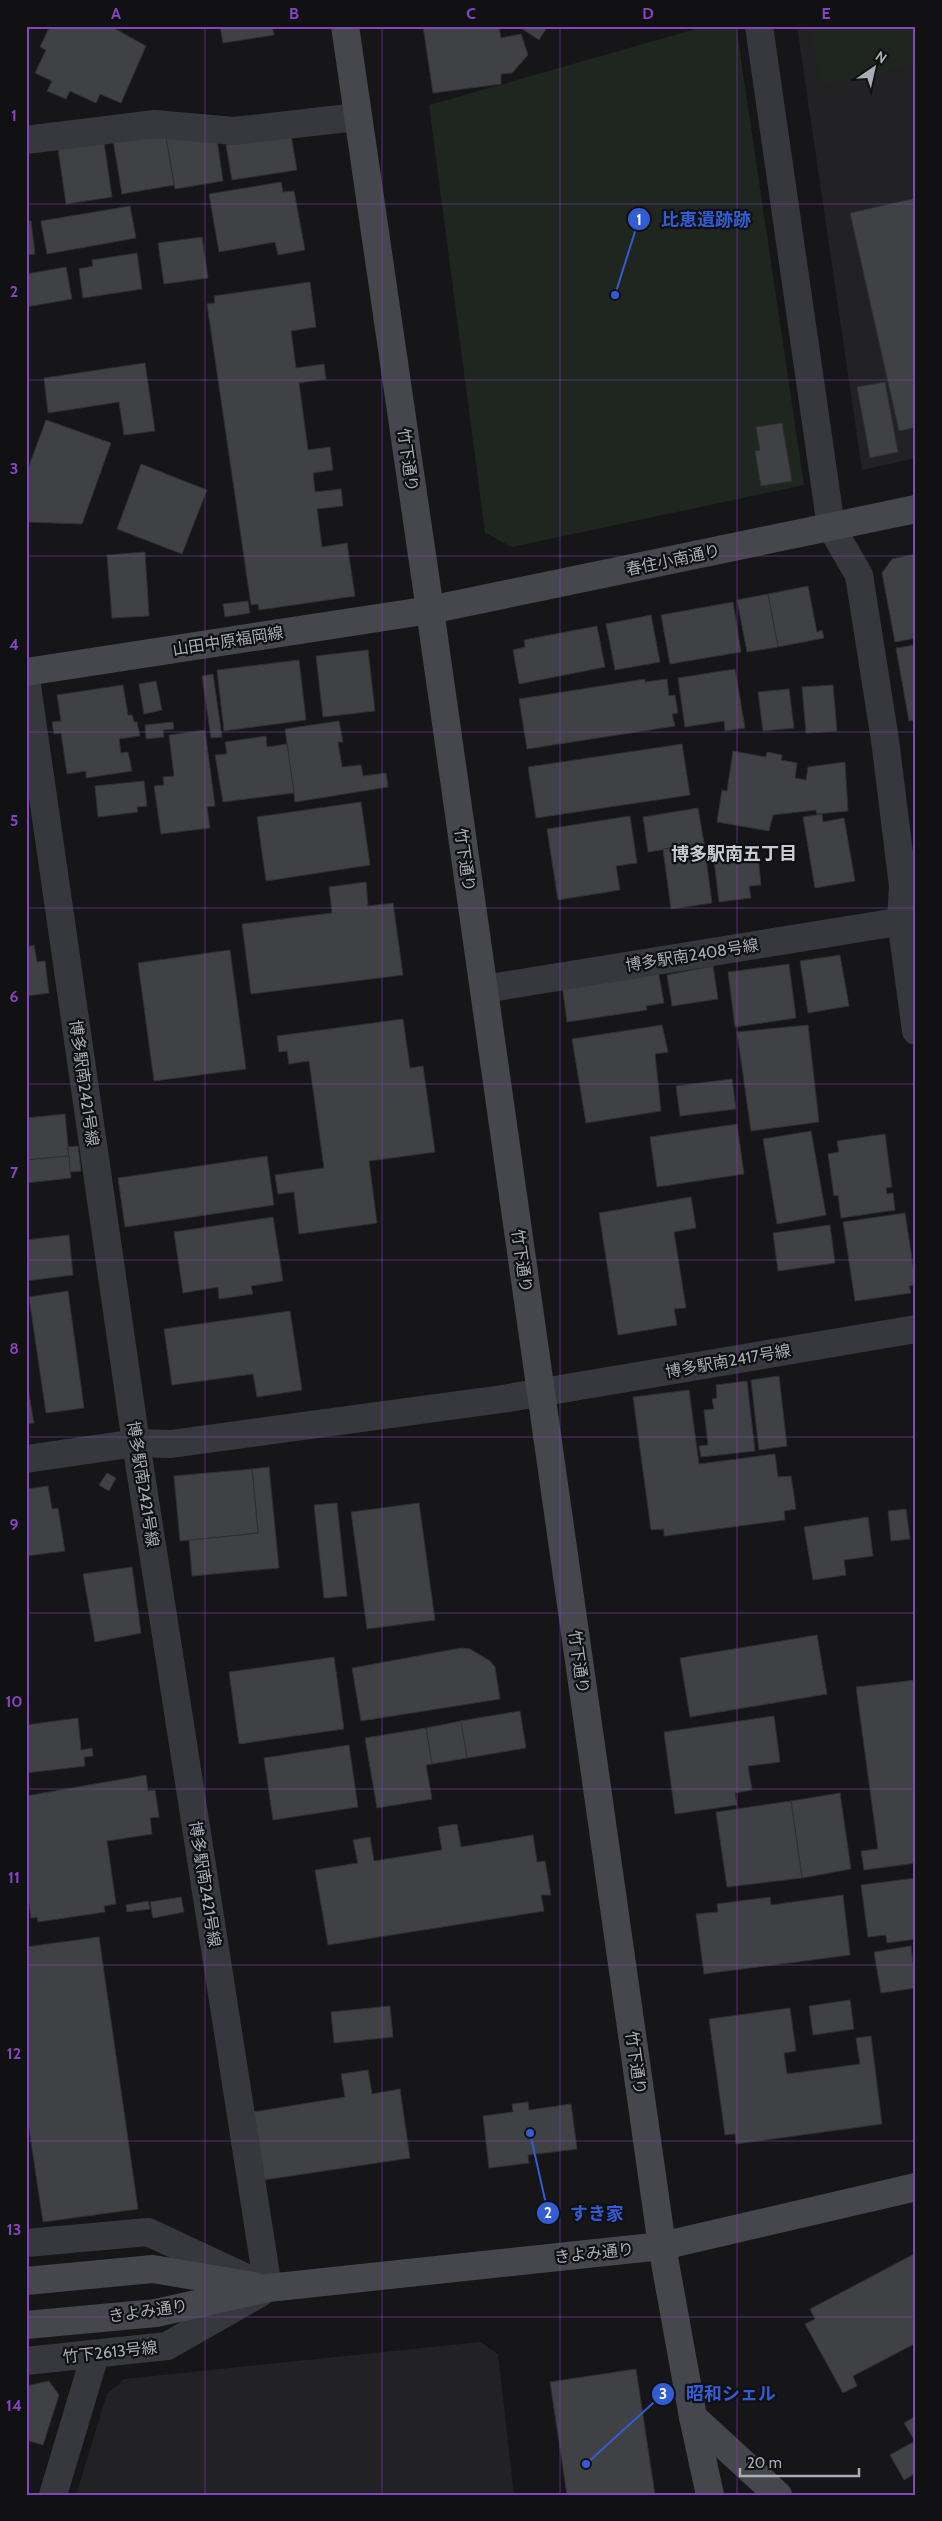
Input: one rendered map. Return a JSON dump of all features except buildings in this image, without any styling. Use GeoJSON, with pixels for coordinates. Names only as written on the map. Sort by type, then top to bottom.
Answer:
{"type":"FeatureCollection","features":[{"type":"Feature","properties":{"kind":"street","name":"竹下通り"},"geometry":{"type":"LineString","coordinates":[[345,26],[430,610],[662,2246],[693,2417],[710,2495]]}},
{"type":"Feature","properties":{"kind":"street"},"geometry":{"type":"LineString","coordinates":[[759,26],[831,527],[859,575],[885,740],[908,920],[916,1031]]}},
{"type":"Feature","properties":{"kind":"street"},"geometry":{"type":"LineString","coordinates":[[26,140],[155,124],[234,131],[357,117]]}},
{"type":"Feature","properties":{"kind":"street","name":"春住小南通り"},"geometry":{"type":"LineString","coordinates":[[430,610],[916,509]]}},
{"type":"Feature","properties":{"kind":"street","name":"山田中原福岡線"},"geometry":{"type":"LineString","coordinates":[[26,672],[430,610]]}},
{"type":"Feature","properties":{"kind":"street","name":"博多駅南2421号線"},"geometry":{"type":"LineString","coordinates":[[26,679],[136,1443],[268,2288]]}},
{"type":"Feature","properties":{"kind":"street","name":"博多駅南2408号線"},"geometry":{"type":"LineString","coordinates":[[484,989],[908,920]]}},
{"type":"Feature","properties":{"kind":"street","name":"博多駅南2417号線"},"geometry":{"type":"LineString","coordinates":[[26,1459],[136,1443],[171,1444],[541,1392],[916,1329]]}},
{"type":"Feature","properties":{"kind":"street","name":"きよみ通り"},"geometry":{"type":"LineString","coordinates":[[26,2325],[156,2313],[268,2288],[662,2246],[916,2187]]}},
{"type":"Feature","properties":{"kind":"street"},"geometry":{"type":"LineString","coordinates":[[26,2242],[148,2232],[268,2288]]}},
{"type":"Feature","properties":{"kind":"street","name":"きよみ通り"},"geometry":{"type":"LineString","coordinates":[[26,2281],[153,2269],[268,2288]]}},
{"type":"Feature","properties":{"kind":"street","name":"竹下2613号線"},"geometry":{"type":"LineString","coordinates":[[26,2361],[167,2346],[268,2288]]}},
{"type":"Feature","properties":{"kind":"street"},"geometry":{"type":"LineString","coordinates":[[53,2495],[95,2355]]}},
{"type":"Feature","properties":{"kind":"street"},"geometry":{"type":"LineString","coordinates":[[693,2417],[778,2495]]}},
{"type":"Feature","properties":{"kind":"shaded area"},"geometry":{"type":"Polygon","coordinates":[[[706,26],[736,26],[804,485],[512,547],[485,533],[429,105],[706,26]]]}},
{"type":"Feature","properties":{"kind":"shaded area"},"geometry":{"type":"Polygon","coordinates":[[[797,26],[916,26],[916,458],[862,470],[797,26]]]}},
{"type":"Feature","properties":{"kind":"shaded area"},"geometry":{"type":"Polygon","coordinates":[[[810,26],[916,26],[916,65],[820,86],[810,26]]]}},
{"type":"Feature","properties":{"kind":"shaded area"},"geometry":{"type":"Polygon","coordinates":[[[480,2342],[498,2354],[514,2495],[76,2495],[107,2394],[124,2379],[480,2342]]]}},
{"type":"Feature","properties":{"kind":"place","name":"比恵遺跡跡"},"geometry":{"type":"Point","coordinates":[615,295]}},
{"type":"Feature","properties":{"kind":"place","name":"すき家"},"geometry":{"type":"Point","coordinates":[530,2133]}},
{"type":"Feature","properties":{"kind":"place","name":"昭和シェル"},"geometry":{"type":"Point","coordinates":[586,2464]}},
{"type":"Feature","properties":{"kind":"district","name":"博多駅南五丁目"},"geometry":{"type":"Point","coordinates":[734,854]}}]}
